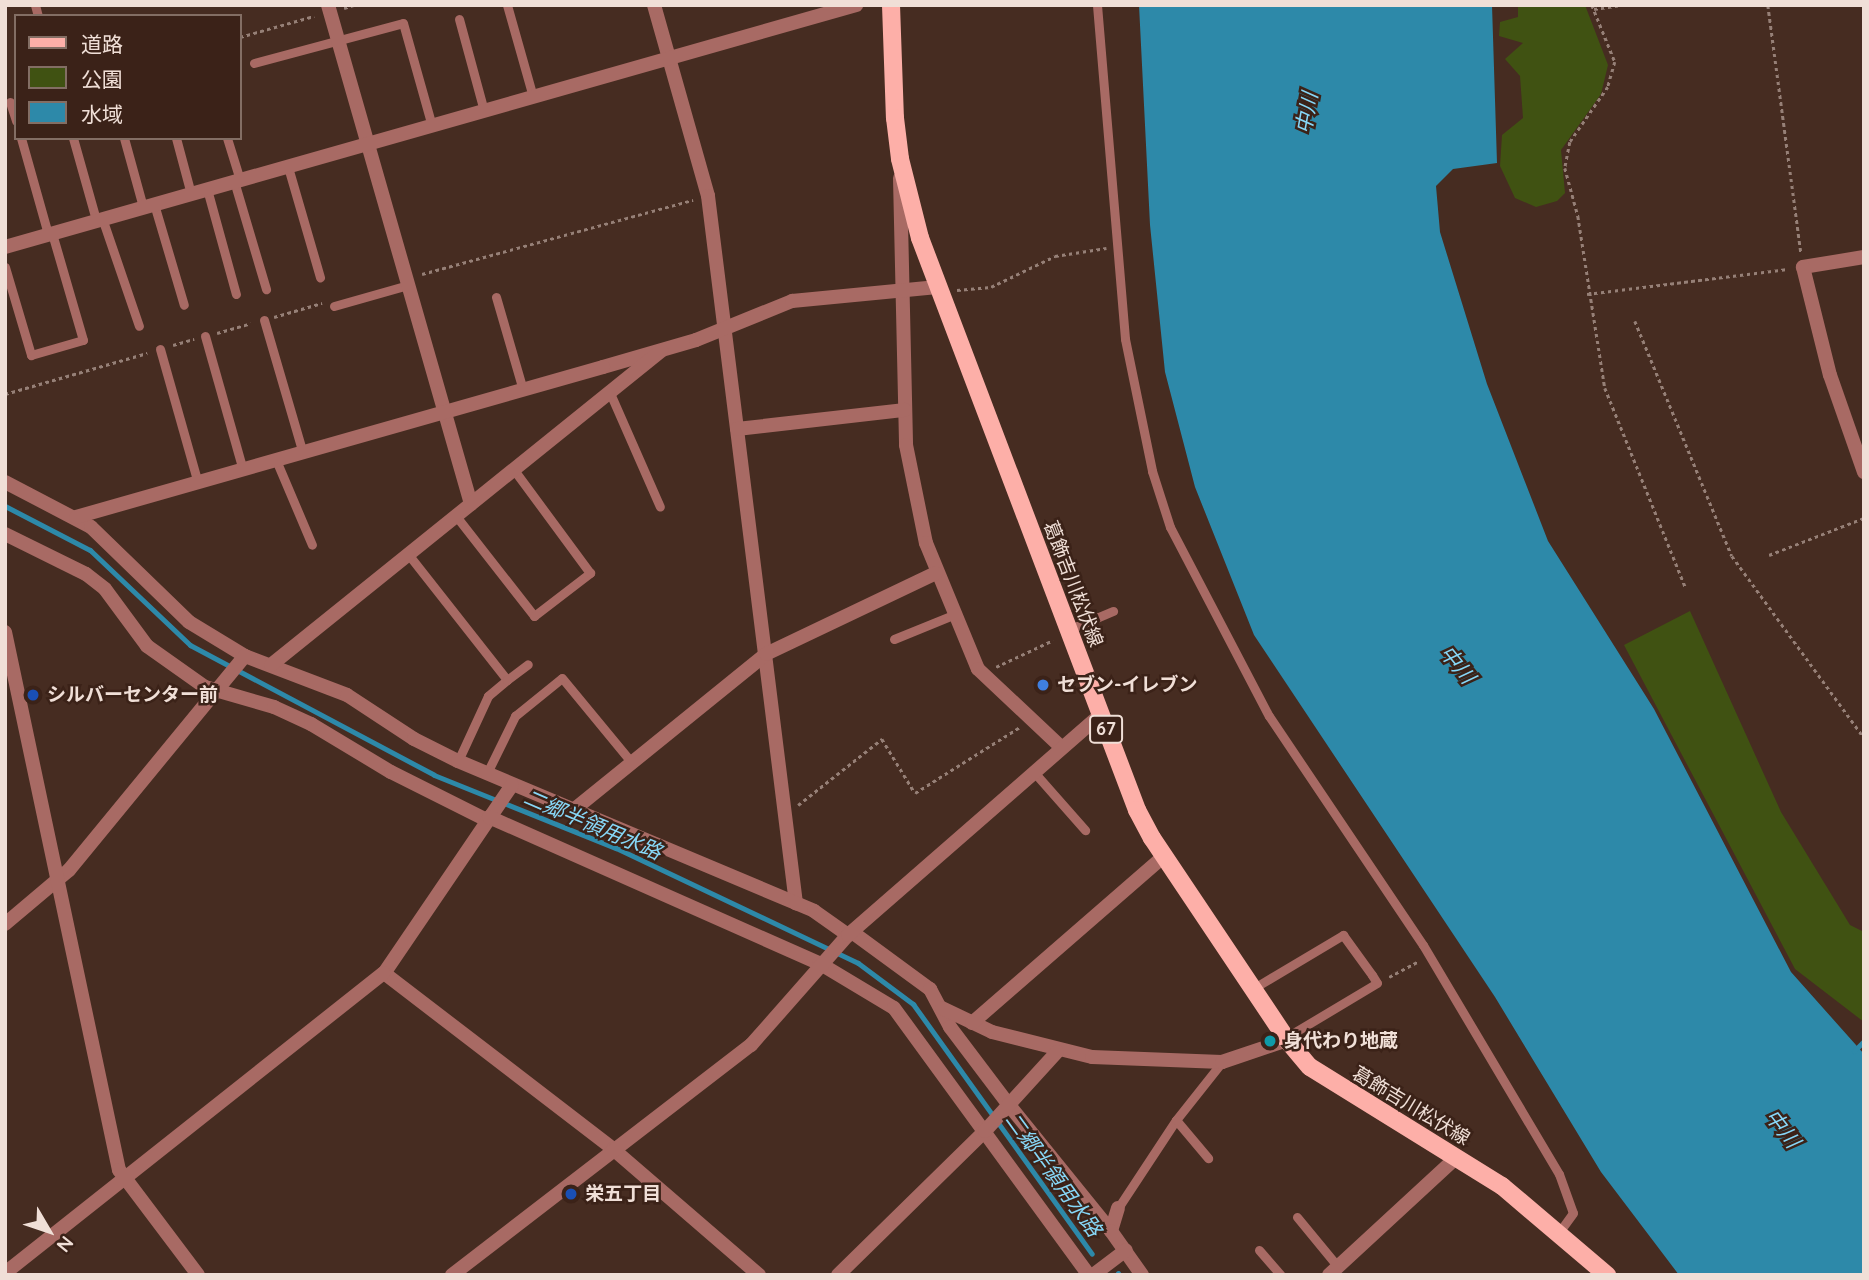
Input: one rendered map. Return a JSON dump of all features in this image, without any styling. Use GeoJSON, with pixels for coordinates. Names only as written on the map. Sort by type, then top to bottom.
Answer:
{"type":"FeatureCollection","features":[{"type":"Feature","properties":{"kind":"main road","name":"葛飾吉川松伏線"},"geometry":{"type":"LineString","coordinates":[[891,5],[900,159],[938,289],[1137,810],[1163,857],[1286,1039],[1326,1080],[1455,1158],[1560,1231],[1607,1275]]}},
{"type":"Feature","properties":{"kind":"street"},"geometry":{"type":"LineString","coordinates":[[654,5],[708,196],[796,904]]}},
{"type":"Feature","properties":{"kind":"street"},"geometry":{"type":"LineString","coordinates":[[5,247],[856,5]]}},
{"type":"Feature","properties":{"kind":"street"},"geometry":{"type":"LineString","coordinates":[[329,8],[471,504]]}},
{"type":"Feature","properties":{"kind":"street"},"geometry":{"type":"LineString","coordinates":[[900,159],[906,445],[936,573],[982,674],[1061,747]]}},
{"type":"Feature","properties":{"kind":"street"},"geometry":{"type":"LineString","coordinates":[[1864,257],[1803,267],[1830,376],[1864,472]]}},
{"type":"Feature","properties":{"kind":"street"},"geometry":{"type":"LineString","coordinates":[[76,517],[661,351],[725,329],[792,301],[938,289]]}},
{"type":"Feature","properties":{"kind":"street"},"geometry":{"type":"LineString","coordinates":[[271,665],[661,351]]}},
{"type":"Feature","properties":{"kind":"street"},"geometry":{"type":"LineString","coordinates":[[737,429],[905,410]]}},
{"type":"Feature","properties":{"kind":"street"},"geometry":{"type":"LineString","coordinates":[[5,482],[76,517],[118,548],[189,622],[245,656],[347,695],[414,739],[458,761],[572,812],[672,849],[833,921],[918,978],[942,1008],[950,1027],[1126,1250],[1142,1275]]}},
{"type":"Feature","properties":{"kind":"street"},"geometry":{"type":"LineString","coordinates":[[5,534],[86,574],[105,589],[147,646],[213,691],[274,707],[311,724],[391,772],[819,963],[901,1013],[1091,1275],[1126,1250]]}},
{"type":"Feature","properties":{"kind":"street"},"geometry":{"type":"LineString","coordinates":[[572,812],[766,654],[936,573]]}},
{"type":"Feature","properties":{"kind":"street"},"geometry":{"type":"LineString","coordinates":[[5,632],[123,1179],[198,1275]]}},
{"type":"Feature","properties":{"kind":"street"},"geometry":{"type":"LineString","coordinates":[[5,924],[59,881],[213,691],[245,656]]}},
{"type":"Feature","properties":{"kind":"street"},"geometry":{"type":"LineString","coordinates":[[452,1275],[751,1045],[819,963],[850,933],[1100,715]]}},
{"type":"Feature","properties":{"kind":"street"},"geometry":{"type":"LineString","coordinates":[[5,1273],[384,973],[512,785]]}},
{"type":"Feature","properties":{"kind":"street"},"geometry":{"type":"LineString","coordinates":[[972,1023],[1163,857]]}},
{"type":"Feature","properties":{"kind":"street"},"geometry":{"type":"LineString","coordinates":[[384,973],[613,1149],[759,1275]]}},
{"type":"Feature","properties":{"kind":"street"},"geometry":{"type":"LineString","coordinates":[[942,1008],[972,1023],[1057,1052],[1222,1062],[1286,1039]]}},
{"type":"Feature","properties":{"kind":"street"},"geometry":{"type":"LineString","coordinates":[[838,1275],[985,1130],[1057,1052]]}},
{"type":"Feature","properties":{"kind":"street"},"geometry":{"type":"LineString","coordinates":[[1336,1271],[1455,1158]]}},
{"type":"Feature","properties":{"kind":"street"},"geometry":{"type":"LineString","coordinates":[[1111,1231],[1118,1208]]}},
{"type":"Feature","properties":{"kind":"lane"},"geometry":{"type":"LineString","coordinates":[[508,5],[533,97]]}},
{"type":"Feature","properties":{"kind":"lane"},"geometry":{"type":"LineString","coordinates":[[1097,5],[1125,339],[1152,471],[1174,537],[1269,716],[1429,955],[1559,1174],[1573,1213],[1560,1231]]}},
{"type":"Feature","properties":{"kind":"lane"},"geometry":{"type":"LineString","coordinates":[[459,19],[484,111]]}},
{"type":"Feature","properties":{"kind":"lane"},"geometry":{"type":"LineString","coordinates":[[254,63],[403,23],[432,126]]}},
{"type":"Feature","properties":{"kind":"lane"},"geometry":{"type":"LineString","coordinates":[[10,102],[14,115]]}},
{"type":"Feature","properties":{"kind":"lane"},"geometry":{"type":"LineString","coordinates":[[5,267],[31,355],[83,340],[22,140]]}},
{"type":"Feature","properties":{"kind":"lane"},"geometry":{"type":"LineString","coordinates":[[74,140],[99,219],[139,326]]}},
{"type":"Feature","properties":{"kind":"lane"},"geometry":{"type":"LineString","coordinates":[[125,140],[184,305]]}},
{"type":"Feature","properties":{"kind":"lane"},"geometry":{"type":"LineString","coordinates":[[177,140],[191,194]]}},
{"type":"Feature","properties":{"kind":"lane"},"geometry":{"type":"LineString","coordinates":[[227,140],[267,289]]}},
{"type":"Feature","properties":{"kind":"lane"},"geometry":{"type":"LineString","coordinates":[[288,167],[320,277]]}},
{"type":"Feature","properties":{"kind":"lane"},"geometry":{"type":"LineString","coordinates":[[207,189],[236,294]]}},
{"type":"Feature","properties":{"kind":"lane"},"geometry":{"type":"LineString","coordinates":[[334,306],[408,285]]}},
{"type":"Feature","properties":{"kind":"lane"},"geometry":{"type":"LineString","coordinates":[[496,297],[523,390]]}},
{"type":"Feature","properties":{"kind":"lane"},"geometry":{"type":"LineString","coordinates":[[264,320],[303,453]]}},
{"type":"Feature","properties":{"kind":"lane"},"geometry":{"type":"LineString","coordinates":[[205,336],[243,470]]}},
{"type":"Feature","properties":{"kind":"lane"},"geometry":{"type":"LineString","coordinates":[[160,349],[198,483]]}},
{"type":"Feature","properties":{"kind":"lane"},"geometry":{"type":"LineString","coordinates":[[610,393],[660,507]]}},
{"type":"Feature","properties":{"kind":"lane"},"geometry":{"type":"LineString","coordinates":[[276,460],[312,545]]}},
{"type":"Feature","properties":{"kind":"lane"},"geometry":{"type":"LineString","coordinates":[[456,516],[534,616],[590,573],[514,470]]}},
{"type":"Feature","properties":{"kind":"lane"},"geometry":{"type":"LineString","coordinates":[[408,554],[508,680]]}},
{"type":"Feature","properties":{"kind":"lane"},"geometry":{"type":"LineString","coordinates":[[1069,631],[1113,611]]}},
{"type":"Feature","properties":{"kind":"lane"},"geometry":{"type":"LineString","coordinates":[[894,639],[953,615]]}},
{"type":"Feature","properties":{"kind":"lane"},"geometry":{"type":"LineString","coordinates":[[458,761],[488,696],[528,664]]}},
{"type":"Feature","properties":{"kind":"lane"},"geometry":{"type":"LineString","coordinates":[[487,773],[515,716],[562,678],[632,763]]}},
{"type":"Feature","properties":{"kind":"lane"},"geometry":{"type":"LineString","coordinates":[[1033,771],[1084,830]]}},
{"type":"Feature","properties":{"kind":"lane"},"geometry":{"type":"LineString","coordinates":[[1254,988],[1343,935],[1377,983],[1286,1039]]}},
{"type":"Feature","properties":{"kind":"lane"},"geometry":{"type":"LineString","coordinates":[[1118,1208],[1176,1120],[1222,1062]]}},
{"type":"Feature","properties":{"kind":"lane"},"geometry":{"type":"LineString","coordinates":[[1176,1120],[1208,1158]]}},
{"type":"Feature","properties":{"kind":"lane"},"geometry":{"type":"LineString","coordinates":[[1297,1217],[1336,1271]]}},
{"type":"Feature","properties":{"kind":"lane"},"geometry":{"type":"LineString","coordinates":[[1259,1250],[1281,1275]]}},
{"type":"Feature","properties":{"kind":"path"},"geometry":{"type":"LineString","coordinates":[[242,36],[329,8],[354,5]]}},
{"type":"Feature","properties":{"kind":"path"},"geometry":{"type":"LineString","coordinates":[[1622,5],[1593,7],[1615,61],[1608,87],[1570,142],[1565,168],[1578,216],[1587,294],[1605,388],[1686,588]]}},
{"type":"Feature","properties":{"kind":"path"},"geometry":{"type":"LineString","coordinates":[[1587,294],[1803,267],[1768,5]]}},
{"type":"Feature","properties":{"kind":"path"},"geometry":{"type":"LineString","coordinates":[[938,289],[990,287],[1055,256],[1117,247]]}},
{"type":"Feature","properties":{"kind":"path"},"geometry":{"type":"LineString","coordinates":[[1635,320],[1732,556],[1864,738]]}},
{"type":"Feature","properties":{"kind":"path"},"geometry":{"type":"LineString","coordinates":[[1769,555],[1864,517]]}},
{"type":"Feature","properties":{"kind":"path"},"geometry":{"type":"LineString","coordinates":[[982,674],[1069,631]]}},
{"type":"Feature","properties":{"kind":"path"},"geometry":{"type":"LineString","coordinates":[[785,810],[793,810],[882,739],[915,793],[1031,719]]}},
{"type":"Feature","properties":{"kind":"path"},"geometry":{"type":"LineString","coordinates":[[1377,983],[1429,955]]}},
{"type":"Feature","properties":{"kind":"green space"},"geometry":{"type":"Polygon","coordinates":[[[1518,5],[1585,5],[1608,65],[1601,94],[1561,150],[1565,193],[1557,201],[1536,207],[1515,198],[1500,166],[1502,135],[1523,118],[1520,76],[1505,59],[1523,43],[1499,36],[1500,22],[1518,17],[1518,5]]]}},
{"type":"Feature","properties":{"kind":"green space"},"geometry":{"type":"Polygon","coordinates":[[[1690,611],[1781,812],[1850,925],[1864,932],[1864,1022],[1795,969],[1624,645],[1690,611]]]}},
{"type":"Feature","properties":{"kind":"water","name":"中川"},"geometry":{"type":"Polygon","coordinates":[[[1139,5],[1492,5],[1497,163],[1453,169],[1436,186],[1440,232],[1487,384],[1548,541],[1654,709],[1791,972],[1864,1054],[1864,1275],[1679,1275],[1601,1172],[1495,997],[1254,635],[1195,487],[1165,372],[1150,225],[1139,5]]]}},
{"type":"Feature","properties":{"kind":"waterway","name":"二郷半領用水路"},"geometry":{"type":"LineString","coordinates":[[5,506],[90,550],[190,645],[434,775],[616,848],[858,963],[913,1004],[1092,1254]]}},
{"type":"Feature","properties":{"kind":"waterway"},"geometry":{"type":"LineString","coordinates":[[1854,1051],[1864,1041]]}},
{"type":"Feature","properties":{"kind":"place","name":"セブン-イレブン"},"geometry":{"type":"Point","coordinates":[1043,685]}},
{"type":"Feature","properties":{"kind":"place","name":"シルバーセンター前"},"geometry":{"type":"Point","coordinates":[33,695]}},
{"type":"Feature","properties":{"kind":"place","name":"身代わり地蔵"},"geometry":{"type":"Point","coordinates":[1270,1041]}},
{"type":"Feature","properties":{"kind":"place","name":"栄五丁目"},"geometry":{"type":"Point","coordinates":[571,1194]}}]}
